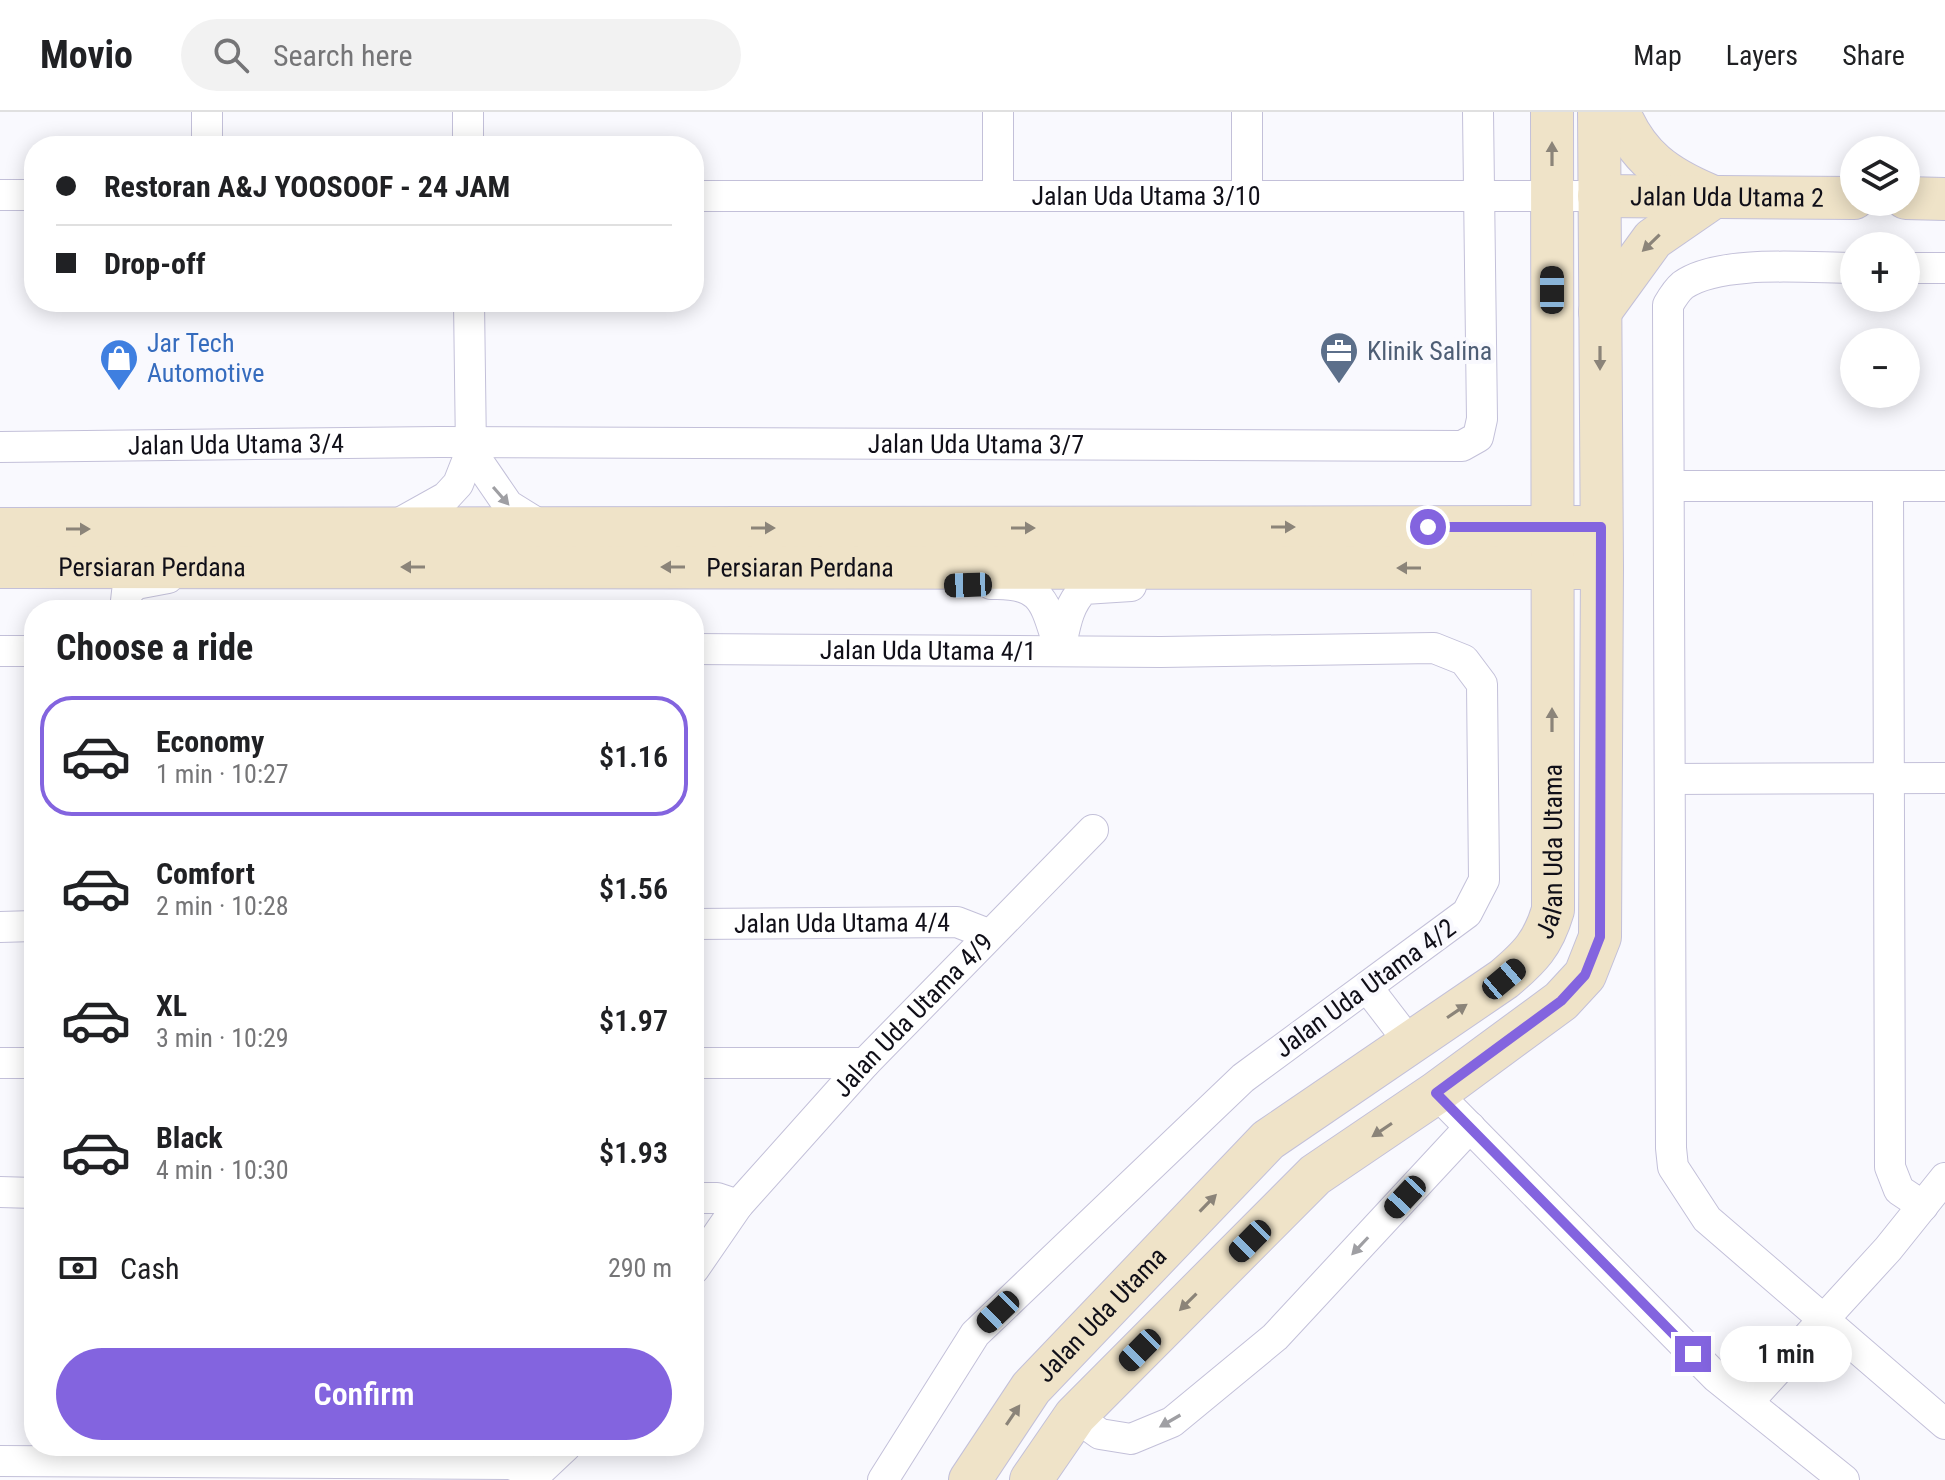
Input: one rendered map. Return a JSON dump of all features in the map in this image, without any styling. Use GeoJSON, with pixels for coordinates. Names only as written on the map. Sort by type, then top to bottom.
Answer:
{"type":"FeatureCollection","features":[{"type":"Feature","properties":{"kind":"main road","name":"Jalan Uda Utama"},"geometry":{"type":"LineString","coordinates":[[970,1480],[1031,1388],[1268,1140],[1504,979],[1532,955],[1546,932],[1553,910],[1552,112]]}},
{"type":"Feature","properties":{"kind":"main road","name":"Jalan Uda Utama"},"geometry":{"type":"LineString","coordinates":[[1031,1480],[1075,1416],[1315,1175],[1436,1093],[1561,1001],[1585,975],[1600,937],[1602,568],[1599,112]]}},
{"type":"Feature","properties":{"kind":"main road"},"geometry":{"type":"LineString","coordinates":[[1600,312],[1653,239],[1714,197],[1667,174],[1640,151],[1619,112]]}},
{"type":"Feature","properties":{"kind":"main road","name":"Jalan Uda Utama 2"},"geometry":{"type":"LineString","coordinates":[[1599,196],[1840,198]]}},
{"type":"Feature","properties":{"kind":"main road"},"geometry":{"type":"LineString","coordinates":[[1920,198],[1945,199]]}},
{"type":"Feature","properties":{"kind":"main road"},"geometry":{"type":"LineString","coordinates":[[1491,527],[1518,508],[1539,482],[1552,446]]}},
{"type":"Feature","properties":{"kind":"main road","name":"Persiaran Perdana"},"geometry":{"type":"LineString","coordinates":[[0,529],[1601,527]]}},
{"type":"Feature","properties":{"kind":"main road","name":"Persiaran Perdana"},"geometry":{"type":"LineString","coordinates":[[0,567],[1602,568]]}},
{"type":"Feature","properties":{"kind":"main road"},"geometry":{"type":"LineString","coordinates":[[1487,568],[1518,594],[1532,614],[1552,655]]}},
{"type":"Feature","properties":{"kind":"street"},"geometry":{"type":"LineString","coordinates":[[207,112],[207,136]]}},
{"type":"Feature","properties":{"kind":"street"},"geometry":{"type":"LineString","coordinates":[[468,112],[468,136]]}},
{"type":"Feature","properties":{"kind":"street"},"geometry":{"type":"LineString","coordinates":[[998,112],[998,196]]}},
{"type":"Feature","properties":{"kind":"street"},"geometry":{"type":"LineString","coordinates":[[1247,112],[1247,196]]}},
{"type":"Feature","properties":{"kind":"street"},"geometry":{"type":"LineString","coordinates":[[1478,112],[1479,196]]}},
{"type":"Feature","properties":{"kind":"street"},"geometry":{"type":"LineString","coordinates":[[0,195],[24,195]]}},
{"type":"Feature","properties":{"kind":"street","name":"Jalan Uda Utama 3/10"},"geometry":{"type":"LineString","coordinates":[[704,196],[1599,196]]}},
{"type":"Feature","properties":{"kind":"street","name":"Jalan Uda Utama 3/7"},"geometry":{"type":"LineString","coordinates":[[471,447],[1462,446],[1478,437],[1482,419],[1479,196]]}},
{"type":"Feature","properties":{"kind":"street"},"geometry":{"type":"LineString","coordinates":[[1840,268],[1738,269],[1707,273],[1681,286],[1668,305],[1673,1167],[1707,1219],[1945,1424]]}},
{"type":"Feature","properties":{"kind":"street"},"geometry":{"type":"LineString","coordinates":[[1920,268],[1945,268]]}},
{"type":"Feature","properties":{"kind":"street"},"geometry":{"type":"LineString","coordinates":[[388,529],[446,497],[458,484],[471,447],[469,312]]}},
{"type":"Feature","properties":{"kind":"street","name":"Jalan Uda Utama 3/4"},"geometry":{"type":"LineString","coordinates":[[0,447],[471,447]]}},
{"type":"Feature","properties":{"kind":"street"},"geometry":{"type":"LineString","coordinates":[[471,447],[508,505],[545,528]]}},
{"type":"Feature","properties":{"kind":"street"},"geometry":{"type":"LineString","coordinates":[[1669,486],[1945,486]]}},
{"type":"Feature","properties":{"kind":"street"},"geometry":{"type":"LineString","coordinates":[[1888,486],[1890,1167],[1899,1190],[1923,1206]]}},
{"type":"Feature","properties":{"kind":"street"},"geometry":{"type":"LineString","coordinates":[[126,600],[127,592],[136,584],[229,567]]}},
{"type":"Feature","properties":{"kind":"street"},"geometry":{"type":"LineString","coordinates":[[845,567],[885,585],[1025,586],[1036,592],[1041,601],[1060,650]]}},
{"type":"Feature","properties":{"kind":"street"},"geometry":{"type":"LineString","coordinates":[[1060,650],[1074,599],[1084,589],[1188,584],[1252,568]]}},
{"type":"Feature","properties":{"kind":"street","name":"Jalan Uda Utama 4/2"},"geometry":{"type":"LineString","coordinates":[[883,1480],[975,1334],[1243,1078],[1467,913],[1484,880],[1482,684],[1464,660],[1434,648],[1161,652]]}},
{"type":"Feature","properties":{"kind":"street","name":"Jalan Uda Utama 4/1"},"geometry":{"type":"LineString","coordinates":[[704,649],[1161,652]]}},
{"type":"Feature","properties":{"kind":"street"},"geometry":{"type":"LineString","coordinates":[[0,651],[24,651]]}},
{"type":"Feature","properties":{"kind":"street"},"geometry":{"type":"LineString","coordinates":[[1670,779],[1945,778]]}},
{"type":"Feature","properties":{"kind":"street","name":"Jalan Uda Utama 4/9"},"geometry":{"type":"LineString","coordinates":[[704,1254],[738,1205],[865,1063],[1093,830]]}},
{"type":"Feature","properties":{"kind":"street","name":"Jalan Uda Utama 4/4"},"geometry":{"type":"LineString","coordinates":[[704,924],[957,922],[988,934]]}},
{"type":"Feature","properties":{"kind":"street"},"geometry":{"type":"LineString","coordinates":[[0,927],[24,926]]}},
{"type":"Feature","properties":{"kind":"street"},"geometry":{"type":"LineString","coordinates":[[1367,987],[1410,1043]]}},
{"type":"Feature","properties":{"kind":"street"},"geometry":{"type":"LineString","coordinates":[[0,1063],[24,1063]]}},
{"type":"Feature","properties":{"kind":"street"},"geometry":{"type":"LineString","coordinates":[[704,1063],[865,1063]]}},
{"type":"Feature","properties":{"kind":"street"},"geometry":{"type":"LineString","coordinates":[[1436,1093],[1716,1377],[1844,1480]]}},
{"type":"Feature","properties":{"kind":"street"},"geometry":{"type":"LineString","coordinates":[[1075,1416],[1100,1434],[1131,1439],[1172,1422],[1275,1337],[1470,1127]]}},
{"type":"Feature","properties":{"kind":"street"},"geometry":{"type":"LineString","coordinates":[[1748,1402],[1888,1249],[1945,1178]]}},
{"type":"Feature","properties":{"kind":"street"},"geometry":{"type":"LineString","coordinates":[[0,1192],[24,1193]]}},
{"type":"Feature","properties":{"kind":"street"},"geometry":{"type":"LineString","coordinates":[[704,1198],[717,1198],[738,1205]]}},
{"type":"Feature","properties":{"kind":"street"},"geometry":{"type":"LineString","coordinates":[[0,1461],[510,1464],[533,1476],[555,1456]]}},
{"type":"Feature","properties":{"kind":"place","name":"Klinik Salina"},"geometry":{"type":"Point","coordinates":[1339,385]}},
{"type":"Feature","properties":{"kind":"place","name":"Jar Tech Automotive"},"geometry":{"type":"Point","coordinates":[119,392]}},
{"type":"Feature","properties":{"kind":"route"},"geometry":{"type":"LineString","coordinates":[[1428,527],[1601,527],[1600,937],[1585,975],[1561,1001],[1436,1093],[1693,1354]]}}]}
